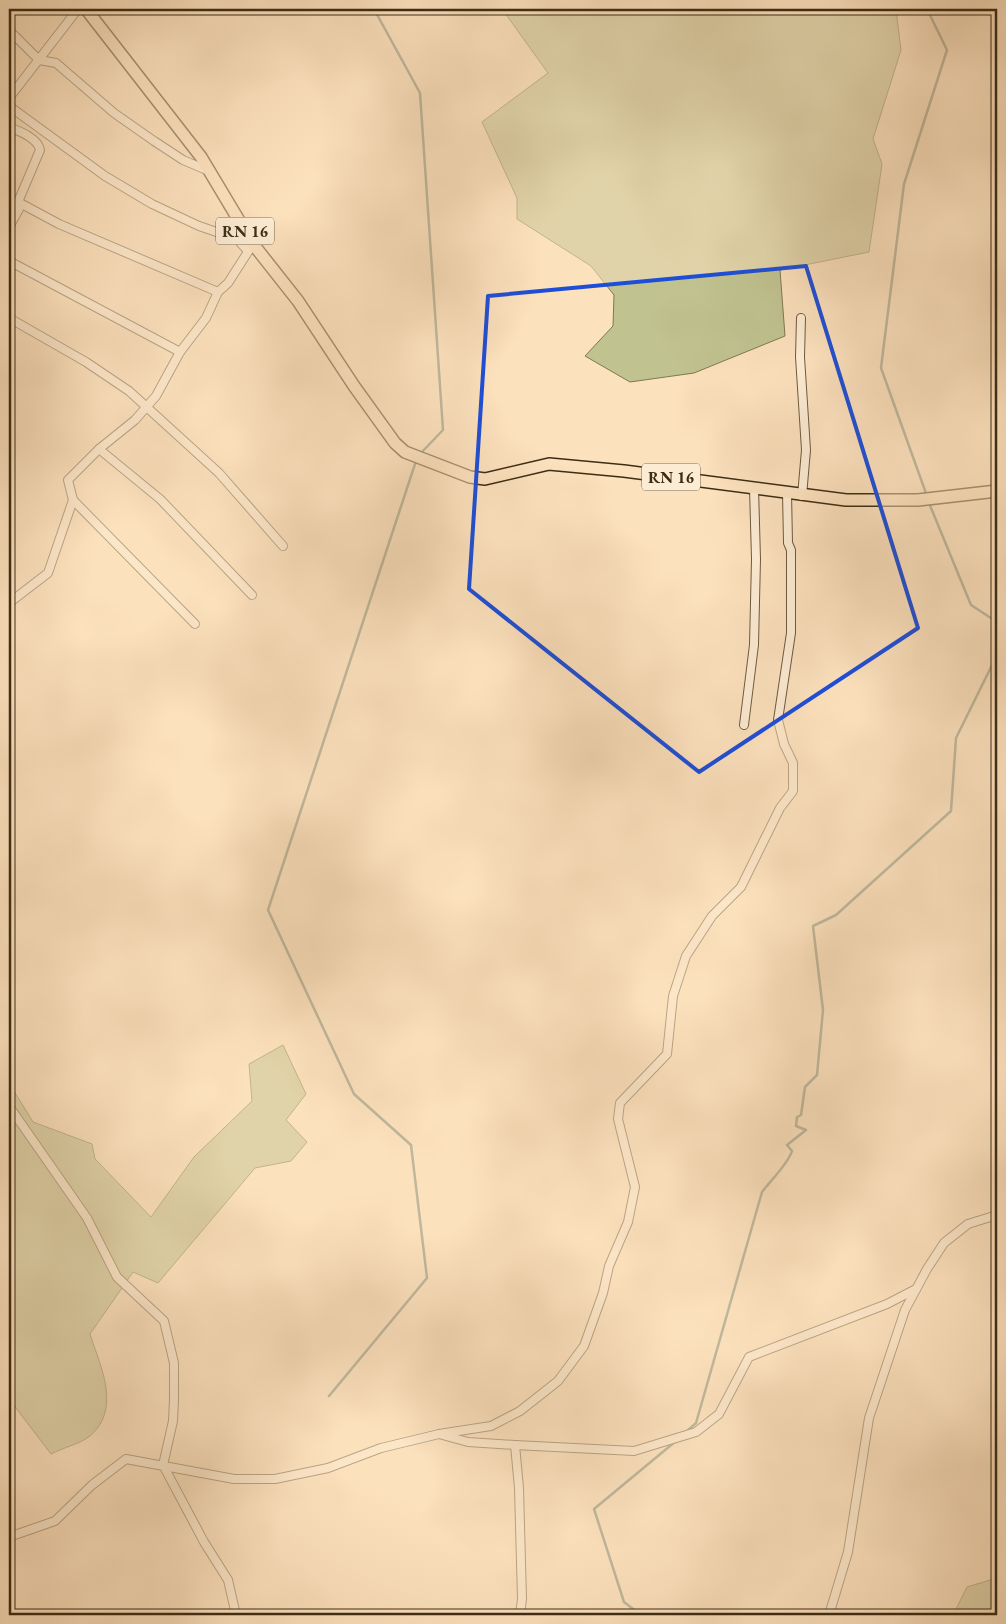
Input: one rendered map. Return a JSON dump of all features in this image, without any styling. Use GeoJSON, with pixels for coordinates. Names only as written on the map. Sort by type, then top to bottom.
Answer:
{"type":"FeatureCollection","features":[{"type":"Feature","properties":{"kind":"main road","name":"RN 16"},"geometry":{"type":"LineString","coordinates":[[86,9],[175,121],[211,171],[250,247],[298,301],[354,386],[395,443],[405,452],[470,477],[485,479],[549,464],[606,469],[802,496],[846,500],[918,500],[997,491]]}},
{"type":"Feature","properties":{"kind":"street"},"geometry":{"type":"LineString","coordinates":[[9,98],[78,9]]}},
{"type":"Feature","properties":{"kind":"street"},"geometry":{"type":"LineString","coordinates":[[9,30],[39,60],[56,63],[114,113],[154,141],[183,160],[211,171]]}},
{"type":"Feature","properties":{"kind":"street"},"geometry":{"type":"LineString","coordinates":[[9,106],[105,176],[152,204],[199,226],[237,239],[250,247],[228,283],[218,292],[206,318],[180,352],[156,396],[146,408],[99,448],[68,480],[73,500],[195,624]]}},
{"type":"Feature","properties":{"kind":"street"},"geometry":{"type":"LineString","coordinates":[[9,127],[34,140],[39,145],[40,150],[18,202],[19,209],[9,227]]}},
{"type":"Feature","properties":{"kind":"street"},"geometry":{"type":"LineString","coordinates":[[18,202],[58,224],[218,292]]}},
{"type":"Feature","properties":{"kind":"street"},"geometry":{"type":"LineString","coordinates":[[9,261],[180,352]]}},
{"type":"Feature","properties":{"kind":"street"},"geometry":{"type":"LineString","coordinates":[[9,318],[93,367],[129,391],[219,473],[283,546]]}},
{"type":"Feature","properties":{"kind":"street"},"geometry":{"type":"LineString","coordinates":[[801,318],[800,357],[806,450],[802,496]]}},
{"type":"Feature","properties":{"kind":"street"},"geometry":{"type":"LineString","coordinates":[[99,448],[160,499],[252,595]]}},
{"type":"Feature","properties":{"kind":"street"},"geometry":{"type":"LineString","coordinates":[[744,725],[754,645],[756,559],[754,488]]}},
{"type":"Feature","properties":{"kind":"street"},"geometry":{"type":"LineString","coordinates":[[9,1537],[55,1521],[92,1485],[126,1459],[234,1479],[275,1479],[328,1468],[381,1448],[439,1434],[491,1426],[520,1411],[558,1381],[584,1346],[603,1293],[609,1266],[628,1222],[635,1187],[618,1120],[620,1103],[667,1054],[673,996],[686,956],[712,916],[741,887],[780,808],[793,791],[793,763],[784,744],[778,720],[791,633],[791,550],[788,543],[787,493]]}},
{"type":"Feature","properties":{"kind":"street"},"geometry":{"type":"LineString","coordinates":[[9,603],[48,573],[73,500]]}},
{"type":"Feature","properties":{"kind":"street"},"geometry":{"type":"LineString","coordinates":[[9,1106],[87,1218],[117,1277],[164,1321],[174,1363],[174,1400],[173,1421],[163,1465],[204,1542],[228,1580],[236,1615]]}},
{"type":"Feature","properties":{"kind":"street"},"geometry":{"type":"LineString","coordinates":[[829,1615],[849,1543],[869,1418],[905,1310],[927,1269],[944,1243],[968,1224],[997,1215]]}},
{"type":"Feature","properties":{"kind":"street"},"geometry":{"type":"LineString","coordinates":[[439,1434],[468,1442],[634,1451],[696,1432],[719,1414],[749,1357],[887,1304],[916,1289]]}},
{"type":"Feature","properties":{"kind":"street"},"geometry":{"type":"LineString","coordinates":[[515,1444],[519,1488],[520,1615]]}},
{"type":"Feature","properties":{"kind":"highlighted area"},"geometry":{"type":"Polygon","coordinates":[[[806,266],[918,628],[699,772],[469,589],[488,296],[806,266]]]}},
{"type":"Feature","properties":{"kind":"green space"},"geometry":{"type":"Polygon","coordinates":[[[502,9],[896,9],[901,50],[873,139],[882,164],[869,252],[780,270],[785,336],[694,373],[630,382],[585,356],[613,326],[614,295],[591,266],[517,219],[517,198],[482,122],[548,73],[502,9]]]}},
{"type":"Feature","properties":{"kind":"green space"},"geometry":{"type":"Polygon","coordinates":[[[283,1045],[306,1094],[286,1120],[307,1142],[291,1161],[255,1168],[158,1283],[133,1272],[90,1334],[106,1386],[107,1400],[105,1413],[100,1425],[86,1439],[51,1454],[9,1399],[9,1083],[33,1122],[92,1144],[95,1159],[151,1217],[194,1157],[252,1101],[249,1064],[283,1045]]]}},
{"type":"Feature","properties":{"kind":"green space"},"geometry":{"type":"Polygon","coordinates":[[[997,1578],[997,1615],[953,1615],[967,1587],[997,1578]]]}},
{"type":"Feature","properties":{"kind":"waterway"},"geometry":{"type":"LineString","coordinates":[[374,9],[420,93],[443,430],[420,454]]}},
{"type":"Feature","properties":{"kind":"waterway"},"geometry":{"type":"LineString","coordinates":[[927,9],[947,50],[904,184],[881,368],[927,496]]}},
{"type":"Feature","properties":{"kind":"waterway"},"geometry":{"type":"LineString","coordinates":[[329,1396],[427,1278],[411,1145],[354,1094],[268,910],[416,461]]}},
{"type":"Feature","properties":{"kind":"waterway"},"geometry":{"type":"LineString","coordinates":[[929,503],[971,605],[997,622]]}},
{"type":"Feature","properties":{"kind":"waterway"},"geometry":{"type":"LineString","coordinates":[[686,1432],[696,1423],[762,1192],[790,1156],[792,1151],[787,1145],[806,1130],[796,1126],[797,1117],[801,1115],[805,1087],[817,1075],[823,1010],[813,926],[836,915],[951,811],[956,738],[997,655]]}},
{"type":"Feature","properties":{"kind":"waterway"},"geometry":{"type":"LineString","coordinates":[[641,1615],[624,1602],[594,1509],[676,1441]]}}]}
